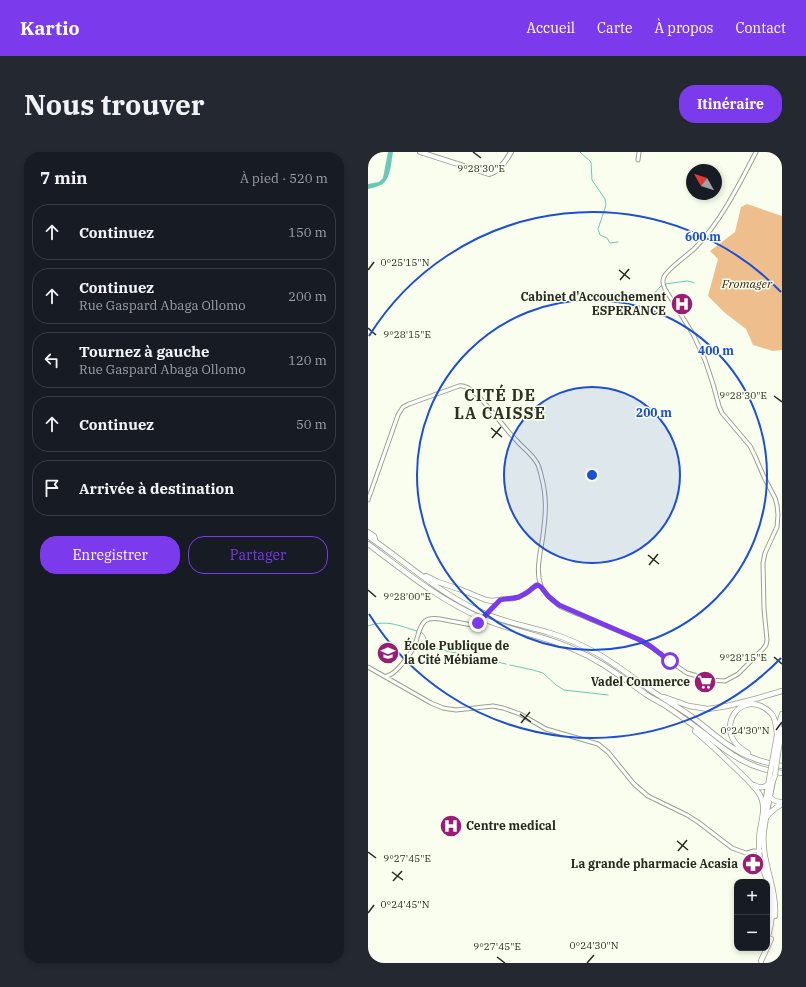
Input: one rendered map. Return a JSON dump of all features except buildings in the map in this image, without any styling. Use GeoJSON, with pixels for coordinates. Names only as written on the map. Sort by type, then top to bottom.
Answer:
{"type":"FeatureCollection","features":[{"type":"Feature","properties":{"kind":"highway"},"geometry":{"type":"LineString","coordinates":[[368,532],[374,536],[377,542]]}},
{"type":"Feature","properties":{"kind":"highway"},"geometry":{"type":"LineString","coordinates":[[368,536],[446,593],[481,612],[506,622],[559,636],[591,650],[622,669],[686,713],[731,747],[747,756],[782,766]]}},
{"type":"Feature","properties":{"kind":"highway"},"geometry":{"type":"LineString","coordinates":[[368,544],[425,586],[459,608],[493,623],[548,639],[581,652],[606,666],[648,696],[670,709],[723,749],[741,760],[761,768],[782,773]]}},
{"type":"Feature","properties":{"kind":"highway"},"geometry":{"type":"LineString","coordinates":[[411,567],[438,582],[489,601],[493,603],[493,607]]}},
{"type":"Feature","properties":{"kind":"highway"},"geometry":{"type":"LineString","coordinates":[[489,601],[500,600]]}},
{"type":"Feature","properties":{"kind":"highway"},"geometry":{"type":"LineString","coordinates":[[661,696],[689,706],[708,709],[727,706],[782,691]]}},
{"type":"Feature","properties":{"kind":"highway"},"geometry":{"type":"LineString","coordinates":[[766,696],[782,695]]}},
{"type":"Feature","properties":{"kind":"highway"},"geometry":{"type":"LineString","coordinates":[[768,763],[744,751],[736,744],[730,732],[731,720],[734,713],[740,707],[750,704],[759,705],[773,716],[777,734]]}},
{"type":"Feature","properties":{"kind":"highway"},"geometry":{"type":"LineString","coordinates":[[670,709],[707,741],[751,784],[761,796],[764,808],[760,831],[761,851],[762,864],[770,890],[770,926]]}},
{"type":"Feature","properties":{"kind":"highway"},"geometry":{"type":"LineString","coordinates":[[751,784],[760,788],[773,781],[777,734],[782,714]]}},
{"type":"Feature","properties":{"kind":"highway"},"geometry":{"type":"LineString","coordinates":[[776,753],[782,729]]}},
{"type":"Feature","properties":{"kind":"highway"},"geometry":{"type":"LineString","coordinates":[[773,774],[768,784],[767,792],[770,798],[774,801],[782,803]]}},
{"type":"Feature","properties":{"kind":"highway"},"geometry":{"type":"LineString","coordinates":[[759,962],[770,939],[775,911],[774,893],[766,860],[761,851],[766,819],[782,803]]}},
{"type":"Feature","properties":{"kind":"highway"},"geometry":{"type":"LineString","coordinates":[[759,962],[763,951]]}},
{"type":"Feature","properties":{"kind":"main road"},"geometry":{"type":"LineString","coordinates":[[420,152],[488,174],[499,168],[509,157],[511,152]]}},
{"type":"Feature","properties":{"kind":"main road"},"geometry":{"type":"LineString","coordinates":[[766,819],[773,781]]}},
{"type":"Feature","properties":{"kind":"main road"},"geometry":{"type":"LineString","coordinates":[[764,808],[767,792]]}},
{"type":"Feature","properties":{"kind":"street"},"geometry":{"type":"LineString","coordinates":[[638,160],[639,152]]}},
{"type":"Feature","properties":{"kind":"street"},"geometry":{"type":"LineString","coordinates":[[368,500],[398,415],[403,407],[458,386],[466,386],[483,401],[538,464],[545,491],[546,506],[539,562],[539,576],[542,588],[548,596],[559,605],[647,644],[687,673],[720,681],[728,680],[740,673],[763,649],[766,642],[763,563],[765,553],[778,527],[777,504],[750,446],[721,410],[705,360],[693,334],[665,289],[663,279],[668,272],[696,247],[712,228],[733,196],[756,152]]}},
{"type":"Feature","properties":{"kind":"street"},"geometry":{"type":"LineString","coordinates":[[533,588],[539,576]]}},
{"type":"Feature","properties":{"kind":"street"},"geometry":{"type":"LineString","coordinates":[[385,676],[391,675],[397,670],[414,647],[422,624],[428,620],[435,618],[472,626],[480,621],[500,600],[517,597],[527,593],[538,585],[542,588]]}},
{"type":"Feature","properties":{"kind":"street"},"geometry":{"type":"LineString","coordinates":[[368,666],[385,676],[395,679],[430,702],[446,709],[460,710],[493,706],[503,708],[520,714],[546,729],[598,744],[608,752],[634,784],[645,794],[687,815],[732,848],[747,853],[762,864]]}},
{"type":"Feature","properties":{"kind":"street"},"geometry":{"type":"LineString","coordinates":[[395,679],[397,670]]}},
{"type":"Feature","properties":{"kind":"street"},"geometry":{"type":"LineString","coordinates":[[747,853],[761,851]]}},
{"type":"Feature","properties":{"kind":"green space","name":"Fromager"},"geometry":{"type":"Polygon","coordinates":[[[747,204],[782,216],[782,350],[773,351],[753,345],[746,329],[725,313],[708,296],[718,259],[710,251],[735,232],[741,207],[747,204]]]}},
{"type":"Feature","properties":{"kind":"water"},"geometry":{"type":"Polygon","coordinates":[[[388,152],[393,152],[387,179],[381,185],[368,189],[368,184],[379,182],[383,178],[388,152]]]}},
{"type":"Feature","properties":{"kind":"waterway"},"geometry":{"type":"LineString","coordinates":[[580,152],[591,162],[592,180],[605,199],[606,205],[598,229],[600,235],[607,238],[610,243],[618,242]]}},
{"type":"Feature","properties":{"kind":"waterway"},"geometry":{"type":"LineString","coordinates":[[665,284],[687,281],[694,283]]}},
{"type":"Feature","properties":{"kind":"waterway"},"geometry":{"type":"LineString","coordinates":[[650,298],[661,286]]}},
{"type":"Feature","properties":{"kind":"waterway"},"geometry":{"type":"LineString","coordinates":[[368,626],[387,623],[417,631]]}},
{"type":"Feature","properties":{"kind":"waterway"},"geometry":{"type":"LineString","coordinates":[[421,632],[423,633],[429,647],[506,664]]}},
{"type":"Feature","properties":{"kind":"waterway"},"geometry":{"type":"LineString","coordinates":[[510,665],[543,673],[564,690],[608,695]]}},
{"type":"Feature","properties":{"kind":"place","name":"Cabinet d'Accouchement ESPERANCE"},"geometry":{"type":"Point","coordinates":[682,304]}},
{"type":"Feature","properties":{"kind":"place","name":"École Publique de la Cité Mébiame"},"geometry":{"type":"Point","coordinates":[388,653]}},
{"type":"Feature","properties":{"kind":"place","name":"Vadel Commerce"},"geometry":{"type":"Point","coordinates":[705,682]}},
{"type":"Feature","properties":{"kind":"place","name":"Centre medical"},"geometry":{"type":"Point","coordinates":[451,826]}},
{"type":"Feature","properties":{"kind":"place","name":"La grande pharmacie Acasia"},"geometry":{"type":"Point","coordinates":[753,864]}},
{"type":"Feature","properties":{"kind":"district","name":"CITÉ DE LA CAISSE"},"geometry":{"type":"Point","coordinates":[500,404]}},
{"type":"Feature","properties":{"kind":"route"},"geometry":{"type":"LineString","coordinates":[[478,623],[500,600],[520,596],[538,585],[553,601],[559,605],[640,640],[670,661]]}}]}
